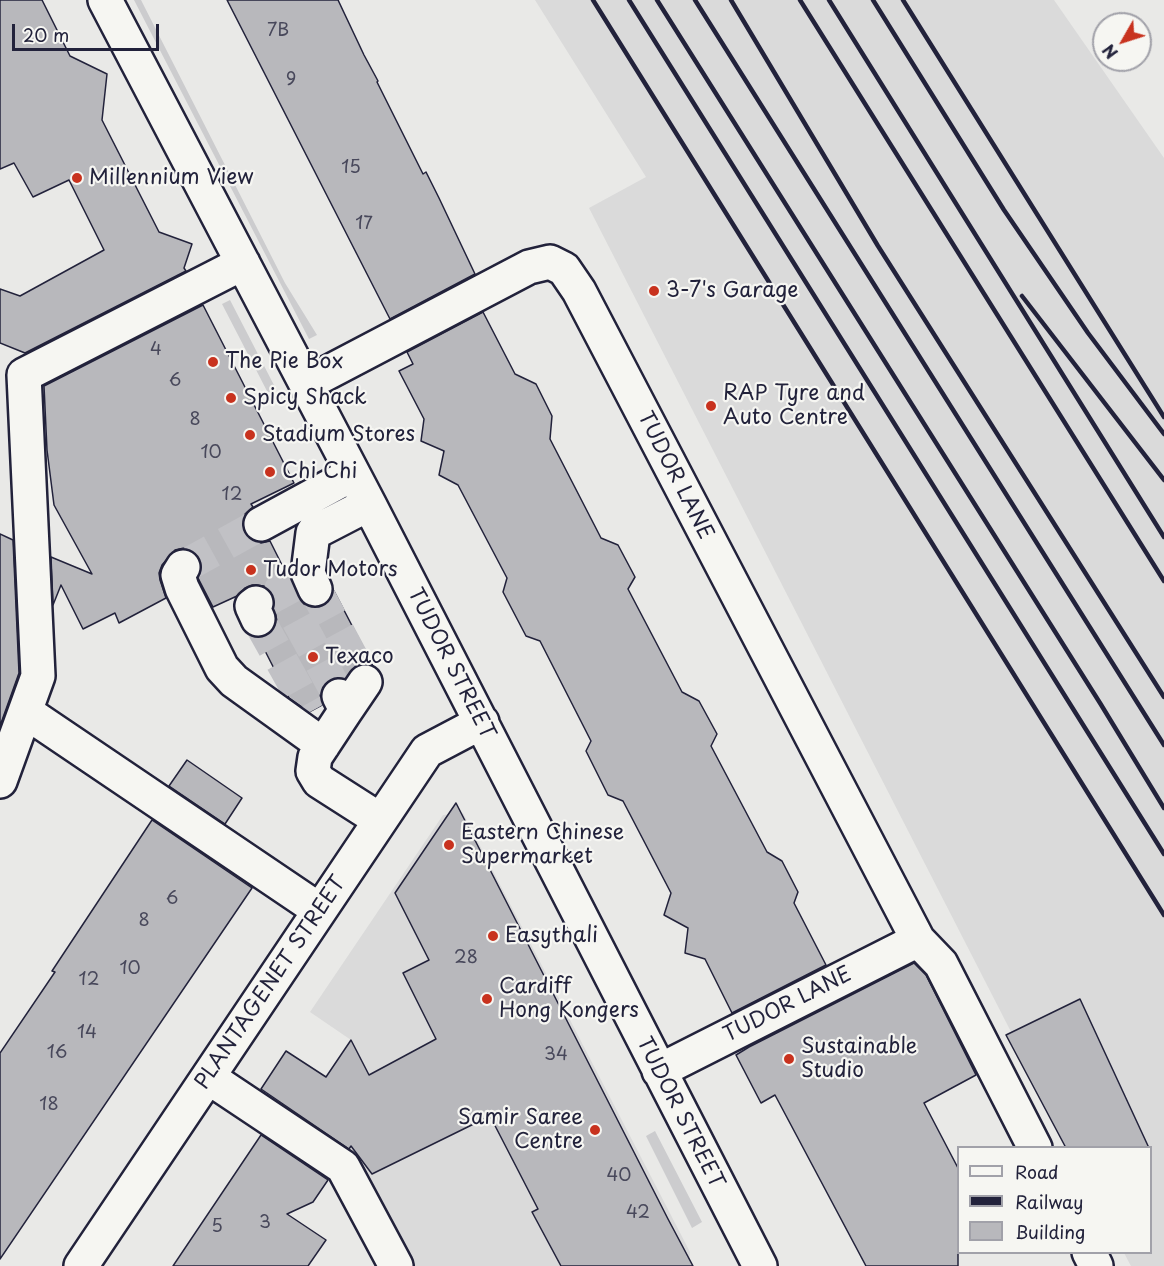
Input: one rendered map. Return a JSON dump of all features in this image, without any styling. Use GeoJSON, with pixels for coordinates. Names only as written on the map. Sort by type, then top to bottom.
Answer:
{"type":"FeatureCollection","features":[{"type":"Feature","properties":{"kind":"street","name":"TUDOR STREET"},"geometry":{"type":"LineString","coordinates":[[105,0],[482,722],[658,1071],[760,1266]]}},
{"type":"Feature","properties":{"kind":"street","name":"TUDOR LANE"},"geometry":{"type":"LineString","coordinates":[[306,384],[529,267],[550,262],[564,269],[579,291],[918,940],[941,964],[1034,1146]]}},
{"type":"Feature","properties":{"kind":"street"},"geometry":{"type":"LineString","coordinates":[[0,781],[38,676],[24,375],[243,263]]}},
{"type":"Feature","properties":{"kind":"street"},"geometry":{"type":"LineString","coordinates":[[261,524],[353,474]]}},
{"type":"Feature","properties":{"kind":"street"},"geometry":{"type":"LineString","coordinates":[[305,581],[313,533],[369,504]]}},
{"type":"Feature","properties":{"kind":"street"},"geometry":{"type":"LineString","coordinates":[[183,567],[178,575],[182,588],[222,668],[234,681],[323,745]]}},
{"type":"Feature","properties":{"kind":"street"},"geometry":{"type":"LineString","coordinates":[[350,696],[315,757],[312,771],[319,781],[380,820]]}},
{"type":"Feature","properties":{"kind":"street"},"geometry":{"type":"LineString","coordinates":[[26,712],[319,910]]}},
{"type":"Feature","properties":{"kind":"street"},"geometry":{"type":"LineString","coordinates":[[310,712],[323,745]]}},
{"type":"Feature","properties":{"kind":"street","name":"PLANTAGENET STREET"},"geometry":{"type":"LineString","coordinates":[[81,1266],[427,750],[482,722]]}},
{"type":"Feature","properties":{"kind":"street","name":"TUDOR LANE"},"geometry":{"type":"LineString","coordinates":[[658,1071],[918,940]]}},
{"type":"Feature","properties":{"kind":"street"},"geometry":{"type":"LineString","coordinates":[[208,1077],[343,1167],[396,1266]]}},
{"type":"Feature","properties":{"kind":"shaded area"},"geometry":{"type":"Polygon","coordinates":[[[134,0],[141,0],[285,283],[317,335],[309,339],[134,0]]]}},
{"type":"Feature","properties":{"kind":"shaded area"},"geometry":{"type":"Polygon","coordinates":[[[535,0],[1054,0],[1092,55],[1092,72],[1104,72],[1164,158],[1164,1266],[1131,1266],[1125,1254],[1152,1254],[1152,1146],[1069,1146],[589,208],[646,177],[535,0]]]}},
{"type":"Feature","properties":{"kind":"shaded area"},"geometry":{"type":"Polygon","coordinates":[[[230,300],[276,389],[268,393],[222,304],[230,300]]]}},
{"type":"Feature","properties":{"kind":"shaded area"},"geometry":{"type":"Polygon","coordinates":[[[463,813],[690,1252],[689,1266],[415,1266],[367,1174],[353,1157],[322,1135],[356,1086],[369,1075],[351,1040],[310,1012],[443,815],[463,813]]]}},
{"type":"Feature","properties":{"kind":"shaded area"},"geometry":{"type":"Polygon","coordinates":[[[655,1131],[702,1222],[692,1228],[646,1136],[655,1131]]]}},
{"type":"Feature","properties":{"kind":"building","name":"Millennium View"},"geometry":{"type":"Polygon","coordinates":[[[0,0],[42,0],[70,56],[107,74],[102,120],[159,232],[192,244],[184,268],[186,271],[25,353],[0,343],[0,289],[20,296],[104,250],[69,180],[33,197],[14,163],[0,169],[0,0]]]}},
{"type":"Feature","properties":{"kind":"building"},"geometry":{"type":"Polygon","coordinates":[[[227,0],[338,0],[475,274],[390,319],[227,0]]]}},
{"type":"Feature","properties":{"kind":"building"},"geometry":{"type":"Polygon","coordinates":[[[203,305],[294,483],[251,504],[253,507],[245,514],[242,523],[244,532],[252,540],[261,543],[270,541],[298,597],[304,604],[314,608],[323,606],[330,600],[334,591],[373,666],[366,663],[357,665],[345,679],[340,677],[330,680],[323,686],[320,694],[322,705],[309,712],[289,698],[258,637],[266,636],[273,630],[277,621],[271,592],[264,586],[253,585],[245,588],[237,596],[213,607],[198,578],[202,568],[200,559],[192,551],[184,548],[175,550],[162,565],[159,573],[166,598],[119,623],[115,613],[83,629],[61,585],[53,605],[51,557],[92,574],[54,505],[47,450],[44,386],[203,305]]]}},
{"type":"Feature","properties":{"kind":"building"},"geometry":{"type":"Polygon","coordinates":[[[483,312],[515,374],[536,384],[552,416],[550,439],[601,538],[618,545],[635,577],[628,589],[682,692],[699,701],[717,734],[711,746],[767,852],[782,861],[798,892],[794,903],[826,965],[732,1013],[705,959],[685,953],[688,928],[664,915],[671,893],[623,801],[608,795],[586,751],[591,741],[540,641],[526,636],[503,592],[507,578],[458,485],[439,475],[444,451],[421,441],[424,419],[399,371],[413,364],[407,352],[483,312]]]}},
{"type":"Feature","properties":{"kind":"building"},"geometry":{"type":"Polygon","coordinates":[[[0,534],[13,540],[19,673],[0,726],[0,534]]]}},
{"type":"Feature","properties":{"kind":"building"},"geometry":{"type":"Polygon","coordinates":[[[187,760],[242,798],[225,824],[169,786],[187,760]]]}},
{"type":"Feature","properties":{"kind":"building"},"geometry":{"type":"Polygon","coordinates":[[[456,803],[693,1266],[561,1266],[532,1212],[538,1209],[490,1116],[372,1174],[351,1146],[349,1149],[261,1089],[286,1051],[326,1077],[351,1040],[369,1075],[436,1039],[403,973],[429,960],[395,893],[456,803]]]}},
{"type":"Feature","properties":{"kind":"building"},"geometry":{"type":"Polygon","coordinates":[[[152,820],[252,888],[0,1259],[0,1053],[55,972],[52,971],[152,820]]]}},
{"type":"Feature","properties":{"kind":"building"},"geometry":{"type":"Polygon","coordinates":[[[914,963],[926,975],[976,1075],[924,1103],[957,1166],[958,1266],[866,1266],[775,1095],[761,1103],[736,1055],[914,963]]]}},
{"type":"Feature","properties":{"kind":"building"},"geometry":{"type":"Polygon","coordinates":[[[1080,999],[1148,1146],[1065,1146],[1006,1035],[1080,999]]]}},
{"type":"Feature","properties":{"kind":"building"},"geometry":{"type":"Polygon","coordinates":[[[261,1135],[328,1180],[313,1202],[287,1214],[326,1240],[308,1266],[173,1266],[261,1135]]]}},
{"type":"Feature","properties":{"kind":"tunnel"},"geometry":{"type":"LineString","coordinates":[[183,567],[261,524]]}},
{"type":"Feature","properties":{"kind":"tunnel"},"geometry":{"type":"LineString","coordinates":[[293,582],[281,589],[339,696]]}},
{"type":"Feature","properties":{"kind":"tunnel"},"geometry":{"type":"LineString","coordinates":[[315,589],[365,682]]}},
{"type":"Feature","properties":{"kind":"tunnel"},"geometry":{"type":"LineString","coordinates":[[258,619],[310,712]]}},
{"type":"Feature","properties":{"kind":"railway"},"geometry":{"type":"LineString","coordinates":[[593,0],[1164,915]]}},
{"type":"Feature","properties":{"kind":"railway"},"geometry":{"type":"LineString","coordinates":[[629,0],[1164,854]]}},
{"type":"Feature","properties":{"kind":"railway"},"geometry":{"type":"LineString","coordinates":[[657,0],[1164,808]]}},
{"type":"Feature","properties":{"kind":"railway"},"geometry":{"type":"LineString","coordinates":[[695,0],[1164,745]]}},
{"type":"Feature","properties":{"kind":"railway"},"geometry":{"type":"LineString","coordinates":[[731,0],[878,246],[1164,697]]}},
{"type":"Feature","properties":{"kind":"railway"},"geometry":{"type":"LineString","coordinates":[[800,0],[1164,581]]}},
{"type":"Feature","properties":{"kind":"railway"},"geometry":{"type":"LineString","coordinates":[[829,0],[1164,537]]}},
{"type":"Feature","properties":{"kind":"railway"},"geometry":{"type":"LineString","coordinates":[[873,0],[1004,210],[1088,333],[1164,434]]}},
{"type":"Feature","properties":{"kind":"railway"},"geometry":{"type":"LineString","coordinates":[[903,0],[1164,417]]}},
{"type":"Feature","properties":{"kind":"railway"},"geometry":{"type":"LineString","coordinates":[[1022,296],[1164,480]]}},
{"type":"Feature","properties":{"kind":"place","name":"Millennium View"},"geometry":{"type":"Point","coordinates":[77,178]}},
{"type":"Feature","properties":{"kind":"place","name":"3-7's Garage"},"geometry":{"type":"Point","coordinates":[654,291]}},
{"type":"Feature","properties":{"kind":"place","name":"The Pie Box"},"geometry":{"type":"Point","coordinates":[213,362]}},
{"type":"Feature","properties":{"kind":"place","name":"Spicy Shack"},"geometry":{"type":"Point","coordinates":[231,398]}},
{"type":"Feature","properties":{"kind":"place","name":"RAP Tyre and Auto Centre"},"geometry":{"type":"Point","coordinates":[711,406]}},
{"type":"Feature","properties":{"kind":"place","name":"Stadium Stores"},"geometry":{"type":"Point","coordinates":[250,435]}},
{"type":"Feature","properties":{"kind":"place","name":"Chi Chi"},"geometry":{"type":"Point","coordinates":[270,472]}},
{"type":"Feature","properties":{"kind":"place","name":"Tudor Motors"},"geometry":{"type":"Point","coordinates":[251,570]}},
{"type":"Feature","properties":{"kind":"place","name":"Texaco"},"geometry":{"type":"Point","coordinates":[313,657]}},
{"type":"Feature","properties":{"kind":"place","name":"Eastern Chinese Supermarket"},"geometry":{"type":"Point","coordinates":[449,845]}},
{"type":"Feature","properties":{"kind":"place","name":"Easythali"},"geometry":{"type":"Point","coordinates":[493,936]}},
{"type":"Feature","properties":{"kind":"place","name":"Cardiff Hong Kongers"},"geometry":{"type":"Point","coordinates":[487,999]}},
{"type":"Feature","properties":{"kind":"place","name":"Sustainable Studio"},"geometry":{"type":"Point","coordinates":[789,1059]}},
{"type":"Feature","properties":{"kind":"place","name":"Samir Saree Centre"},"geometry":{"type":"Point","coordinates":[595,1130]}}]}
